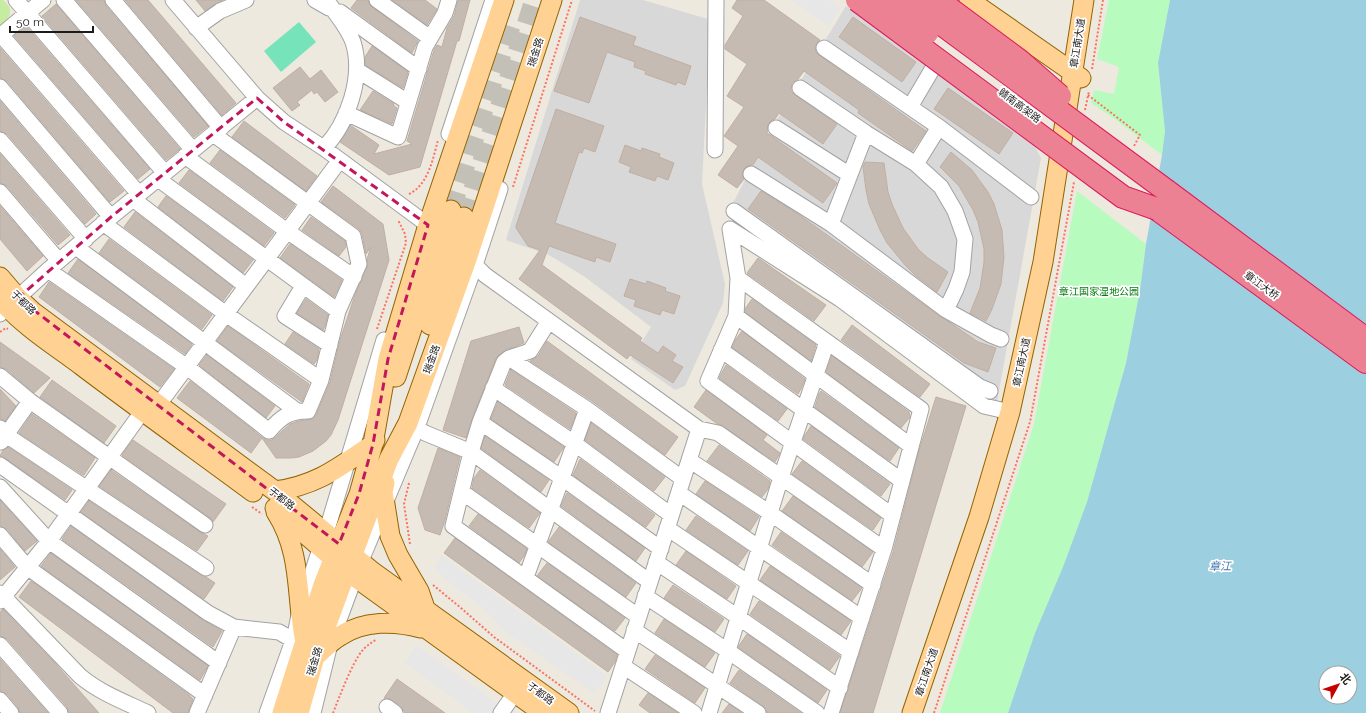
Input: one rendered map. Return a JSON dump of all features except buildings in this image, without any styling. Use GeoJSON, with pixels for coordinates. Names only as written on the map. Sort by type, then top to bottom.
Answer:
{"type":"FeatureCollection","features":[{"type":"Feature","properties":{"kind":"highway"},"geometry":{"type":"LineString","coordinates":[[857,0],[1123,197],[1162,200]]}},
{"type":"Feature","properties":{"kind":"highway","name":"赣南高架路"},"geometry":{"type":"LineString","coordinates":[[883,0],[1162,200]]}},
{"type":"Feature","properties":{"kind":"highway","name":"赣南高架路"},"geometry":{"type":"LineString","coordinates":[[909,0],[1162,200]]}},
{"type":"Feature","properties":{"kind":"highway"},"geometry":{"type":"LineString","coordinates":[[938,0],[1020,61],[1128,155],[1162,200]]}},
{"type":"Feature","properties":{"kind":"highway","name":"章江大桥"},"geometry":{"type":"LineString","coordinates":[[1162,200],[1366,339]]}},
{"type":"Feature","properties":{"kind":"highway","name":"章江大桥"},"geometry":{"type":"LineString","coordinates":[[1162,200],[1366,362]]}},
{"type":"Feature","properties":{"kind":"main road","name":"瑞金路"},"geometry":{"type":"LineString","coordinates":[[342,556],[373,444],[388,359],[425,222],[504,0]]}},
{"type":"Feature","properties":{"kind":"main road","name":"瑞金路"},"geometry":{"type":"LineString","coordinates":[[282,713],[304,646],[342,556],[389,459],[412,425],[471,262],[552,0]]}},
{"type":"Feature","properties":{"kind":"main road"},"geometry":{"type":"LineString","coordinates":[[867,0],[1066,147]]}},
{"type":"Feature","properties":{"kind":"main road"},"geometry":{"type":"LineString","coordinates":[[968,0],[1081,82]]}},
{"type":"Feature","properties":{"kind":"main road","name":"章江南大道"},"geometry":{"type":"LineString","coordinates":[[1081,82],[1084,0]]}},
{"type":"Feature","properties":{"kind":"main road","name":"章江南大道"},"geometry":{"type":"LineString","coordinates":[[912,713],[979,517],[1010,412],[1081,82],[1095,0]]}},
{"type":"Feature","properties":{"kind":"main road","name":"章江南大道"},"geometry":{"type":"LineString","coordinates":[[925,713],[988,525],[1020,412],[1052,263],[1066,147]]}},
{"type":"Feature","properties":{"kind":"main road"},"geometry":{"type":"LineString","coordinates":[[426,611],[419,591],[398,555],[390,536],[383,492],[389,459],[404,410],[458,213],[373,444],[330,474],[290,489],[267,506],[276,513],[284,526],[294,555],[299,587],[304,646],[330,644],[341,635],[352,630],[375,624],[400,624],[427,630]]}},
{"type":"Feature","properties":{"kind":"main road","name":"于都路"},"geometry":{"type":"LineString","coordinates":[[0,277],[6,305],[33,312],[267,506],[426,611],[569,713]]}},
{"type":"Feature","properties":{"kind":"main road","name":"于都路"},"geometry":{"type":"LineString","coordinates":[[342,556],[427,630],[542,713]]}},
{"type":"Feature","properties":{"kind":"main road","name":"瑞金路"},"geometry":{"type":"LineString","coordinates":[[299,713],[304,646]]}},
{"type":"Feature","properties":{"kind":"street"},"geometry":{"type":"LineString","coordinates":[[16,0],[162,176],[266,259],[338,311]]}},
{"type":"Feature","properties":{"kind":"street"},"geometry":{"type":"LineString","coordinates":[[43,0],[1,35],[136,197],[246,286]]}},
{"type":"Feature","properties":{"kind":"street"},"geometry":{"type":"LineString","coordinates":[[64,0],[189,153],[287,232],[354,277]]}},
{"type":"Feature","properties":{"kind":"street"},"geometry":{"type":"LineString","coordinates":[[0,192],[54,266],[269,431],[278,420],[285,415],[297,411],[308,410],[321,380],[338,311],[359,264],[353,236],[308,203],[217,131],[112,0]]}},
{"type":"Feature","properties":{"kind":"street"},"geometry":{"type":"LineString","coordinates":[[173,0],[257,98],[284,122],[324,148],[425,222]]}},
{"type":"Feature","properties":{"kind":"street"},"geometry":{"type":"LineString","coordinates":[[377,0],[430,38]]}},
{"type":"Feature","properties":{"kind":"street"},"geometry":{"type":"LineString","coordinates":[[313,713],[330,644],[342,556],[349,461],[363,410],[425,222],[493,0]]}},
{"type":"Feature","properties":{"kind":"street"},"geometry":{"type":"LineString","coordinates":[[562,0],[471,262],[485,275],[699,429],[718,433],[884,549]]}},
{"type":"Feature","properties":{"kind":"street"},"geometry":{"type":"LineString","coordinates":[[715,150],[716,0]]}},
{"type":"Feature","properties":{"kind":"street"},"geometry":{"type":"LineString","coordinates":[[196,28],[220,11],[240,1]]}},
{"type":"Feature","properties":{"kind":"street"},"geometry":{"type":"LineString","coordinates":[[324,1],[419,69]]}},
{"type":"Feature","properties":{"kind":"street"},"geometry":{"type":"LineString","coordinates":[[324,1],[343,24],[353,41],[357,61],[353,93],[346,113],[338,130],[324,148]]}},
{"type":"Feature","properties":{"kind":"street"},"geometry":{"type":"LineString","coordinates":[[346,113],[398,137],[425,47],[445,13],[444,2]]}},
{"type":"Feature","properties":{"kind":"street"},"geometry":{"type":"LineString","coordinates":[[824,48],[939,127],[1031,197]]}},
{"type":"Feature","properties":{"kind":"street"},"geometry":{"type":"LineString","coordinates":[[910,107],[933,68]]}},
{"type":"Feature","properties":{"kind":"street"},"geometry":{"type":"LineString","coordinates":[[357,70],[408,102]]}},
{"type":"Feature","properties":{"kind":"street"},"geometry":{"type":"LineString","coordinates":[[0,87],[107,220],[226,314],[321,380]]}},
{"type":"Feature","properties":{"kind":"street"},"geometry":{"type":"LineString","coordinates":[[800,88],[866,133],[916,164],[941,187],[955,211],[964,239],[962,272],[946,310]]}},
{"type":"Feature","properties":{"kind":"street"},"geometry":{"type":"LineString","coordinates":[[6,305],[107,220],[257,98]]}},
{"type":"Feature","properties":{"kind":"street"},"geometry":{"type":"LineString","coordinates":[[916,164],[939,127]]}},
{"type":"Feature","properties":{"kind":"street"},"geometry":{"type":"LineString","coordinates":[[776,128],[850,175]]}},
{"type":"Feature","properties":{"kind":"street"},"geometry":{"type":"LineString","coordinates":[[830,224],[866,133]]}},
{"type":"Feature","properties":{"kind":"street"},"geometry":{"type":"LineString","coordinates":[[0,140],[81,243],[204,342],[297,411]]}},
{"type":"Feature","properties":{"kind":"street"},"geometry":{"type":"LineString","coordinates":[[148,713],[122,708],[105,693],[85,680],[1,597],[49,541],[67,514],[110,457],[150,408],[187,367],[340,160]]}},
{"type":"Feature","properties":{"kind":"street"},"geometry":{"type":"LineString","coordinates":[[751,174],[830,224],[946,310],[1001,339]]}},
{"type":"Feature","properties":{"kind":"street"},"geometry":{"type":"LineString","coordinates":[[734,211],[980,387],[990,391]]}},
{"type":"Feature","properties":{"kind":"street"},"geometry":{"type":"LineString","coordinates":[[893,516],[708,381],[736,316],[738,278],[730,229],[840,299],[984,406],[1010,412]]}},
{"type":"Feature","properties":{"kind":"street"},"geometry":{"type":"LineString","coordinates":[[738,278],[920,409],[884,549],[831,713]]}},
{"type":"Feature","properties":{"kind":"street"},"geometry":{"type":"LineString","coordinates":[[303,286],[285,316],[330,345]]}},
{"type":"Feature","properties":{"kind":"street"},"geometry":{"type":"LineString","coordinates":[[736,316],[911,446]]}},
{"type":"Feature","properties":{"kind":"street"},"geometry":{"type":"LineString","coordinates":[[550,321],[530,351],[509,358],[504,362],[480,422],[453,526],[526,577],[625,659],[694,713]]}},
{"type":"Feature","properties":{"kind":"street"},"geometry":{"type":"LineString","coordinates":[[709,713],[792,442],[827,342]]}},
{"type":"Feature","properties":{"kind":"street"},"geometry":{"type":"LineString","coordinates":[[722,350],[902,481]]}},
{"type":"Feature","properties":{"kind":"street"},"geometry":{"type":"LineString","coordinates":[[509,358],[587,409],[759,548],[862,618]]}},
{"type":"Feature","properties":{"kind":"street"},"geometry":{"type":"LineString","coordinates":[[0,376],[30,401],[205,526]]}},
{"type":"Feature","properties":{"kind":"street"},"geometry":{"type":"LineString","coordinates":[[493,388],[574,443],[669,522],[749,582],[851,652]]}},
{"type":"Feature","properties":{"kind":"street"},"geometry":{"type":"LineString","coordinates":[[30,401],[2,435],[86,488],[206,568]]}},
{"type":"Feature","properties":{"kind":"street"},"geometry":{"type":"LineString","coordinates":[[526,577],[587,409]]}},
{"type":"Feature","properties":{"kind":"street"},"geometry":{"type":"LineString","coordinates":[[480,422],[562,478],[738,617],[840,688]]}},
{"type":"Feature","properties":{"kind":"street"},"geometry":{"type":"LineString","coordinates":[[300,610],[384,504],[412,425],[425,433],[471,452],[550,510],[728,651],[817,713]]}},
{"type":"Feature","properties":{"kind":"street"},"geometry":{"type":"LineString","coordinates":[[608,713],[699,429]]}},
{"type":"Feature","properties":{"kind":"street"},"geometry":{"type":"LineString","coordinates":[[689,460],[770,513],[873,585]]}},
{"type":"Feature","properties":{"kind":"street"},"geometry":{"type":"LineString","coordinates":[[0,465],[208,613],[234,627],[279,632],[304,646],[267,713]]}},
{"type":"Feature","properties":{"kind":"street"},"geometry":{"type":"LineString","coordinates":[[0,487],[49,541],[219,663]]}},
{"type":"Feature","properties":{"kind":"street"},"geometry":{"type":"LineString","coordinates":[[462,492],[538,544],[637,624],[758,713]]}},
{"type":"Feature","properties":{"kind":"street"},"geometry":{"type":"LineString","coordinates":[[0,535],[27,567],[205,695]]}},
{"type":"Feature","properties":{"kind":"street"},"geometry":{"type":"LineString","coordinates":[[197,713],[234,627]]}},
{"type":"Feature","properties":{"kind":"street"},"geometry":{"type":"LineString","coordinates":[[0,645],[60,713]]}},
{"type":"Feature","properties":{"kind":"street"},"geometry":{"type":"LineString","coordinates":[[501,713],[516,693]]}},
{"type":"Feature","properties":{"kind":"street"},"geometry":{"type":"LineString","coordinates":[[0,700],[11,713]]}},
{"type":"Feature","properties":{"kind":"path"},"geometry":{"type":"LineString","coordinates":[[1081,82],[1140,135],[1134,146]]}},
{"type":"Feature","properties":{"kind":"path"},"geometry":{"type":"LineString","coordinates":[[406,195],[411,194],[416,189],[428,173]]}},
{"type":"Feature","properties":{"kind":"path"},"geometry":{"type":"LineString","coordinates":[[410,479],[404,504],[412,550]]}},
{"type":"Feature","properties":{"kind":"path"},"geometry":{"type":"LineString","coordinates":[[432,584],[462,608],[494,638],[598,713]]}},
{"type":"Feature","properties":{"kind":"path"},"geometry":{"type":"LineString","coordinates":[[333,713],[361,652],[370,643],[382,636]]}},
{"type":"Feature","properties":{"kind":"highlighted area"},"geometry":{"type":"Polygon","coordinates":[[[257,98],[284,122],[428,225],[388,359],[373,444],[359,494],[339,544],[18,298],[111,217],[257,98]]]}},
{"type":"Feature","properties":{"kind":"shaded area"},"geometry":{"type":"Polygon","coordinates":[[[580,0],[643,0],[708,19],[707,85],[702,184],[725,284],[723,303],[685,386],[675,390],[631,359],[651,327],[585,277],[549,255],[506,240],[580,0]]]}},
{"type":"Feature","properties":{"kind":"shaded area"},"geometry":{"type":"Polygon","coordinates":[[[791,0],[829,0],[841,8],[829,26],[791,0]]]}},
{"type":"Feature","properties":{"kind":"shaded area"},"geometry":{"type":"Polygon","coordinates":[[[846,6],[1031,139],[1041,158],[997,402],[982,395],[731,207],[772,128],[846,6]]]}},
{"type":"Feature","properties":{"kind":"shaded area"},"geometry":{"type":"Polygon","coordinates":[[[441,555],[607,676],[594,693],[505,632],[481,606],[445,579],[435,568],[441,555]]]}},
{"type":"Feature","properties":{"kind":"shaded area"},"geometry":{"type":"Polygon","coordinates":[[[416,645],[511,713],[473,713],[405,663],[416,645]]]}},
{"type":"Feature","properties":{"kind":"green space"},"geometry":{"type":"Polygon","coordinates":[[[0,0],[3,0],[7,4],[10,14],[0,28],[0,0]]]}},
{"type":"Feature","properties":{"kind":"green space"},"geometry":{"type":"Polygon","coordinates":[[[1109,0],[1170,0],[1158,63],[1165,131],[1162,155],[1091,103],[1094,90],[1114,94],[1119,67],[1097,59],[1109,0]]]}},
{"type":"Feature","properties":{"kind":"green space"},"geometry":{"type":"Polygon","coordinates":[[[299,22],[316,42],[281,72],[264,51],[299,22]]]}},
{"type":"Feature","properties":{"kind":"green space","name":"章江国家湿地公园"},"geometry":{"type":"Polygon","coordinates":[[[1077,191],[1146,244],[1140,290],[1126,363],[1087,502],[1063,567],[1035,633],[1008,713],[940,713],[1034,424],[1077,191]]]}},
{"type":"Feature","properties":{"kind":"water","name":"章江"},"geometry":{"type":"Polygon","coordinates":[[[1170,0],[1366,0],[1366,713],[1008,713],[1035,633],[1063,567],[1087,502],[1126,363],[1140,290],[1146,244],[1165,131],[1158,63],[1170,0]]]}},
{"type":"Feature","properties":{"kind":"tunnel"},"geometry":{"type":"LineString","coordinates":[[464,217],[534,0]]}},
{"type":"Feature","properties":{"kind":"tunnel"},"geometry":{"type":"LineString","coordinates":[[451,210],[513,20]]}}]}
